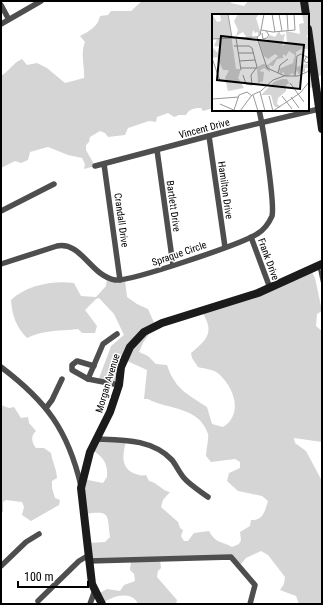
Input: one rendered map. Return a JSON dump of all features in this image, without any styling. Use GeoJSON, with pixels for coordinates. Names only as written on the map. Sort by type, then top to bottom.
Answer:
{"type":"FeatureCollection","features":[{"type":"Feature","properties":{"kind":"street"},"geometry":{"type":"LineString","coordinates":[[1,24],[8,18],[41,1]]}},
{"type":"Feature","properties":{"kind":"street"},"geometry":{"type":"LineString","coordinates":[[304,1],[306,14]]}},
{"type":"Feature","properties":{"kind":"street"},"geometry":{"type":"LineString","coordinates":[[1,5],[8,18]]}},
{"type":"Feature","properties":{"kind":"street"},"geometry":{"type":"LineString","coordinates":[[309,34],[318,76],[319,109],[322,129]]}},
{"type":"Feature","properties":{"kind":"street","name":"Vincent Drive"},"geometry":{"type":"LineString","coordinates":[[95,166],[319,109]]}},
{"type":"Feature","properties":{"kind":"street","name":"Spraque Circle"},"geometry":{"type":"LineString","coordinates":[[120,280],[135,277],[225,247],[251,237],[266,227],[273,212],[259,111]]}},
{"type":"Feature","properties":{"kind":"street","name":"Hamilton Drive"},"geometry":{"type":"LineString","coordinates":[[209,136],[225,247]]}},
{"type":"Feature","properties":{"kind":"street","name":"Bartlett Drive"},"geometry":{"type":"LineString","coordinates":[[157,150],[173,265]]}},
{"type":"Feature","properties":{"kind":"street","name":"Crandall Drive"},"geometry":{"type":"LineString","coordinates":[[104,164],[120,280]]}},
{"type":"Feature","properties":{"kind":"street"},"geometry":{"type":"LineString","coordinates":[[1,211],[54,184]]}},
{"type":"Feature","properties":{"kind":"street","name":"Frank Drive"},"geometry":{"type":"LineString","coordinates":[[251,237],[270,288]]}},
{"type":"Feature","properties":{"kind":"street"},"geometry":{"type":"LineString","coordinates":[[1,264],[57,246],[65,246],[75,250],[91,266],[104,275],[120,280]]}},
{"type":"Feature","properties":{"kind":"street","name":"Morgan Avenue"},"geometry":{"type":"LineString","coordinates":[[102,604],[95,590],[89,558],[81,488],[86,464],[96,439],[110,412],[119,385],[121,367],[126,353],[144,332],[179,317],[270,288],[320,265]]}},
{"type":"Feature","properties":{"kind":"street"},"geometry":{"type":"LineString","coordinates":[[88,379],[103,344],[117,334]]}},
{"type":"Feature","properties":{"kind":"street"},"geometry":{"type":"LineString","coordinates":[[94,366],[79,360],[72,366],[74,372],[88,379],[119,385]]}},
{"type":"Feature","properties":{"kind":"street"},"geometry":{"type":"LineString","coordinates":[[1,367],[26,386],[46,408],[68,447],[81,488]]}},
{"type":"Feature","properties":{"kind":"street"},"geometry":{"type":"LineString","coordinates":[[46,408],[52,400],[62,379]]}},
{"type":"Feature","properties":{"kind":"street"},"geometry":{"type":"LineString","coordinates":[[96,439],[130,441],[142,443],[158,449],[172,461],[184,479],[208,498]]}},
{"type":"Feature","properties":{"kind":"street"},"geometry":{"type":"LineString","coordinates":[[1,566],[26,542],[39,534]]}},
{"type":"Feature","properties":{"kind":"street"},"geometry":{"type":"LineString","coordinates":[[38,601],[79,561],[89,558],[231,557],[255,585],[250,604]]}},
{"type":"Feature","properties":{"kind":"street"},"geometry":{"type":"LineString","coordinates":[[90,604],[95,590]]}},
{"type":"Feature","properties":{"kind":"lane"},"geometry":{"type":"LineString","coordinates":[[320,265],[322,282]]}},
{"type":"Feature","properties":{"kind":"shaded area"},"geometry":{"type":"Polygon","coordinates":[[[142,1],[230,1],[231,3],[244,6],[248,1],[322,1],[322,75],[316,77],[316,87],[309,88],[309,14],[212,14],[212,108],[203,111],[201,108],[194,109],[190,110],[186,115],[174,117],[168,113],[157,117],[156,122],[149,121],[128,128],[125,135],[108,137],[105,133],[100,131],[90,137],[89,142],[86,145],[86,150],[95,166],[84,169],[85,164],[82,158],[68,155],[48,147],[30,152],[28,160],[21,163],[15,161],[1,168],[1,76],[16,62],[22,59],[27,65],[37,63],[47,68],[65,83],[84,78],[83,51],[85,42],[80,36],[93,28],[100,16],[108,15],[111,11],[131,11],[142,1]]]}},
{"type":"Feature","properties":{"kind":"shaded area"},"geometry":{"type":"Polygon","coordinates":[[[311,270],[315,278],[322,311],[317,314],[316,326],[322,331],[322,442],[294,438],[295,443],[306,451],[322,481],[322,604],[299,604],[296,596],[280,590],[284,584],[285,577],[268,555],[261,551],[246,558],[240,565],[230,558],[160,559],[161,568],[158,571],[157,577],[177,600],[176,604],[138,604],[131,597],[127,596],[111,598],[103,603],[98,594],[107,589],[120,591],[124,585],[135,581],[134,574],[130,570],[131,561],[91,561],[88,543],[105,542],[110,537],[108,519],[104,513],[85,514],[83,479],[103,483],[107,477],[107,468],[104,460],[91,450],[95,441],[126,441],[123,455],[126,467],[133,473],[146,475],[149,481],[170,492],[163,500],[161,507],[178,522],[180,528],[183,530],[181,536],[184,541],[188,541],[194,533],[209,531],[219,542],[232,547],[239,544],[241,540],[240,532],[250,526],[251,520],[258,519],[263,515],[268,501],[262,496],[238,491],[227,481],[229,473],[240,468],[240,462],[235,459],[211,462],[206,456],[208,434],[204,425],[198,418],[182,410],[144,399],[147,370],[125,360],[119,383],[98,381],[111,346],[124,335],[114,314],[99,298],[85,310],[97,326],[95,333],[82,333],[78,329],[45,332],[27,338],[20,330],[15,320],[11,300],[32,287],[58,282],[74,283],[81,296],[96,297],[106,286],[107,277],[125,280],[127,297],[148,309],[155,325],[139,352],[148,356],[156,364],[167,365],[174,380],[182,390],[207,407],[212,424],[223,427],[229,422],[233,415],[235,408],[233,394],[225,380],[217,372],[198,367],[192,358],[191,353],[204,341],[208,334],[207,321],[202,310],[311,270]]]}},
{"type":"Feature","properties":{"kind":"shaded area"},"geometry":{"type":"Polygon","coordinates":[[[1,405],[9,408],[14,407],[21,418],[28,417],[29,423],[36,431],[32,437],[33,444],[36,448],[44,448],[51,453],[56,472],[57,478],[52,481],[52,488],[55,498],[60,500],[59,505],[31,521],[22,515],[24,507],[22,502],[6,500],[3,502],[3,512],[1,512],[1,405]]]}}]}
